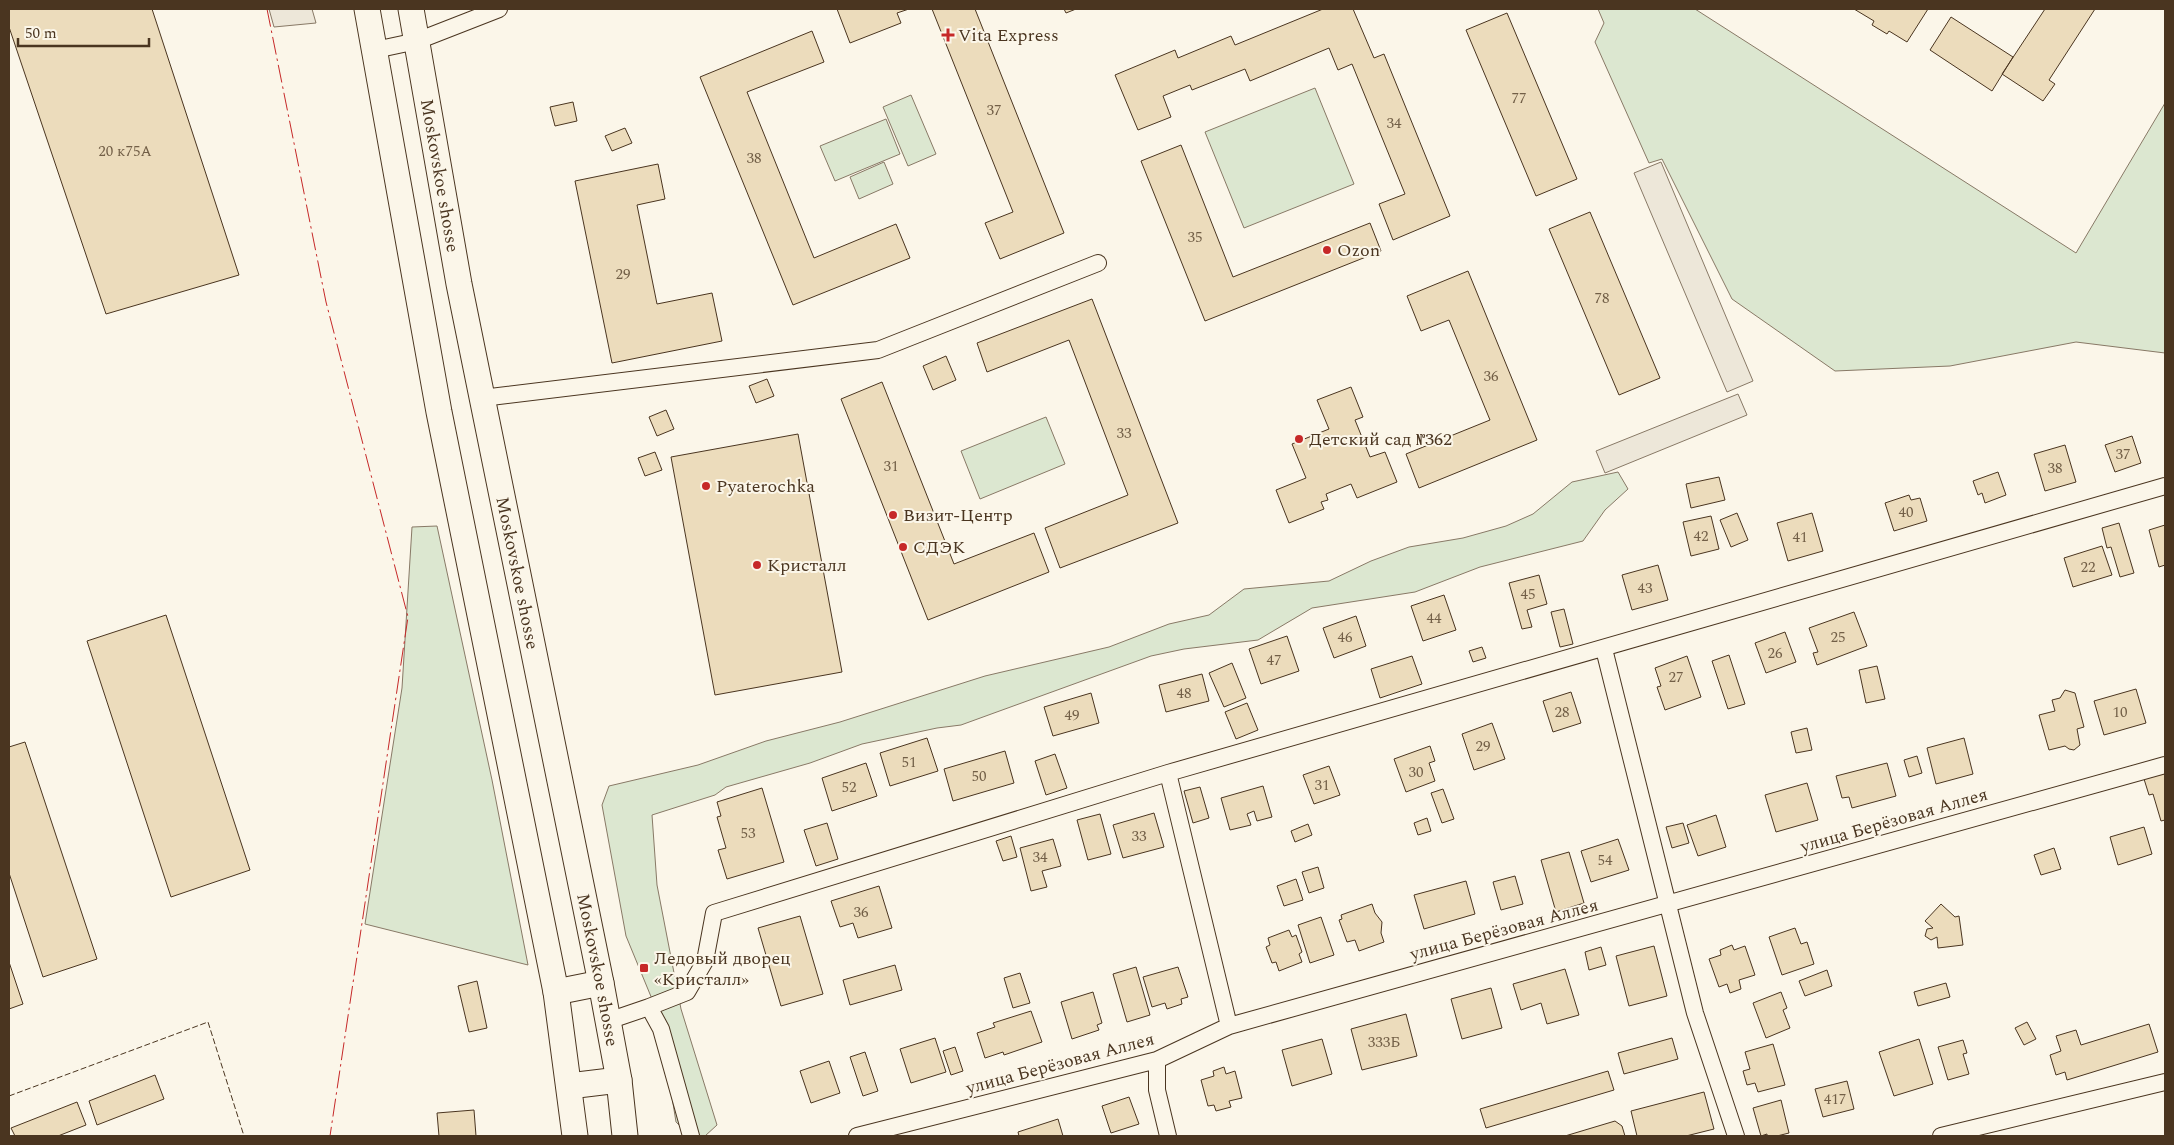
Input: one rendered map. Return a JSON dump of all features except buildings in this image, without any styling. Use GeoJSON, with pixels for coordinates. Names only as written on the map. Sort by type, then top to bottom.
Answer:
{"type":"FeatureCollection","features":[{"type":"Feature","properties":{"kind":"main road"},"geometry":{"type":"LineString","coordinates":[[367,9],[440,421],[556,992],[575,1136]]}},
{"type":"Feature","properties":{"kind":"main road","name":"Moskovskoe shosse"},"geometry":{"type":"LineString","coordinates":[[411,9],[459,284],[601,983],[619,1080],[625,1136]]}},
{"type":"Feature","properties":{"kind":"main road"},"geometry":{"type":"LineString","coordinates":[[556,992],[601,983]]}},
{"type":"Feature","properties":{"kind":"main road"},"geometry":{"type":"LineString","coordinates":[[569,1086],[619,1080]]}},
{"type":"Feature","properties":{"kind":"street"},"geometry":{"type":"LineString","coordinates":[[375,50],[417,41],[499,9]]}},
{"type":"Feature","properties":{"kind":"street"},"geometry":{"type":"LineString","coordinates":[[482,398],[878,350],[1098,263]]}},
{"type":"Feature","properties":{"kind":"street"},"geometry":{"type":"LineString","coordinates":[[608,1022],[687,992],[705,961],[714,913],[1168,773],[2165,486]]}},
{"type":"Feature","properties":{"kind":"street"},"geometry":{"type":"LineString","coordinates":[[1604,648],[1695,1013],[1736,1136]]}},
{"type":"Feature","properties":{"kind":"street","name":"улица Берёзовая Аллея"},"geometry":{"type":"LineString","coordinates":[[857,1136],[1157,1060],[1229,1026],[2165,765]]}},
{"type":"Feature","properties":{"kind":"street"},"geometry":{"type":"LineString","coordinates":[[1168,773],[1229,1026]]}},
{"type":"Feature","properties":{"kind":"street"},"geometry":{"type":"LineString","coordinates":[[649,1007],[661,1029],[680,1100],[692,1136]]}},
{"type":"Feature","properties":{"kind":"street"},"geometry":{"type":"LineString","coordinates":[[1157,1060],[1157,1090],[1168,1136]]}},
{"type":"Feature","properties":{"kind":"street"},"geometry":{"type":"LineString","coordinates":[[1941,1136],[2165,1082]]}},
{"type":"Feature","properties":{"kind":"street"},"geometry":{"type":"LineString","coordinates":[[680,1100],[683,1136]]}},
{"type":"Feature","properties":{"kind":"green space"},"geometry":{"type":"Polygon","coordinates":[[[1598,9],[1695,9],[2076,253],[2165,103],[2165,353],[2076,342],[1950,366],[1835,371],[1732,299],[1662,159],[1649,163],[1595,42],[1604,23],[1598,9]]]}},
{"type":"Feature","properties":{"kind":"green space"},"geometry":{"type":"Polygon","coordinates":[[[1315,88],[1354,184],[1244,228],[1205,132],[1315,88]]]}},
{"type":"Feature","properties":{"kind":"green space"},"geometry":{"type":"Polygon","coordinates":[[[911,95],[936,154],[908,166],[883,107],[911,95]]]}},
{"type":"Feature","properties":{"kind":"green space"},"geometry":{"type":"Polygon","coordinates":[[[886,119],[900,154],[835,181],[820,146],[886,119]]]}},
{"type":"Feature","properties":{"kind":"green space"},"geometry":{"type":"Polygon","coordinates":[[[884,162],[893,184],[859,199],[850,177],[884,162]]]}},
{"type":"Feature","properties":{"kind":"green space"},"geometry":{"type":"Polygon","coordinates":[[[1046,417],[1065,464],[980,499],[961,451],[1046,417]]]}},
{"type":"Feature","properties":{"kind":"green space"},"geometry":{"type":"Polygon","coordinates":[[[1618,472],[1628,489],[1605,510],[1583,541],[1480,567],[1415,592],[1312,608],[1258,640],[1184,649],[1151,656],[961,725],[937,728],[862,744],[810,763],[726,787],[715,795],[652,815],[657,885],[681,1009],[717,1125],[705,1136],[690,1136],[676,1122],[659,1016],[626,936],[602,805],[609,786],[698,765],[766,741],[840,722],[985,676],[1109,647],[1169,624],[1209,615],[1244,589],[1329,581],[1371,561],[1409,547],[1463,538],[1506,526],[1533,514],[1572,482],[1618,472]]]}},
{"type":"Feature","properties":{"kind":"green space"},"geometry":{"type":"Polygon","coordinates":[[[437,526],[492,780],[528,965],[365,924],[402,688],[412,527],[437,526]]]}},
{"type":"Feature","properties":{"kind":"shaded area"},"geometry":{"type":"Polygon","coordinates":[[[269,9],[312,9],[316,23],[274,27],[269,9]]]}},
{"type":"Feature","properties":{"kind":"shaded area"},"geometry":{"type":"Polygon","coordinates":[[[1661,162],[1753,381],[1727,392],[1634,173],[1661,162]]]}},
{"type":"Feature","properties":{"kind":"shaded area"},"geometry":{"type":"Polygon","coordinates":[[[1738,394],[1747,415],[1605,473],[1596,451],[1738,394]]]}},
{"type":"Feature","properties":{"kind":"fence"},"geometry":{"type":"LineString","coordinates":[[9,1096],[208,1022],[244,1136]]}},
{"type":"Feature","properties":{"kind":"power"},"geometry":{"type":"LineString","coordinates":[[267,9],[326,302],[408,617],[330,1136]]}},
{"type":"Feature","properties":{"kind":"place","name":"Vita Express"},"geometry":{"type":"Point","coordinates":[948,35]}},
{"type":"Feature","properties":{"kind":"place","name":"Ozon"},"geometry":{"type":"Point","coordinates":[1327,250]}},
{"type":"Feature","properties":{"kind":"place","name":"Детский сад №362"},"geometry":{"type":"Point","coordinates":[1299,439]}},
{"type":"Feature","properties":{"kind":"place","name":"Pyaterochka"},"geometry":{"type":"Point","coordinates":[706,486]}},
{"type":"Feature","properties":{"kind":"place","name":"Визит-Центр"},"geometry":{"type":"Point","coordinates":[893,515]}},
{"type":"Feature","properties":{"kind":"place","name":"СДЭК"},"geometry":{"type":"Point","coordinates":[903,547]}},
{"type":"Feature","properties":{"kind":"place","name":"Кристалл"},"geometry":{"type":"Point","coordinates":[757,565]}},
{"type":"Feature","properties":{"kind":"place","name":"Ледовый дворец «Кристалл»"},"geometry":{"type":"Point","coordinates":[644,968]}}]}
